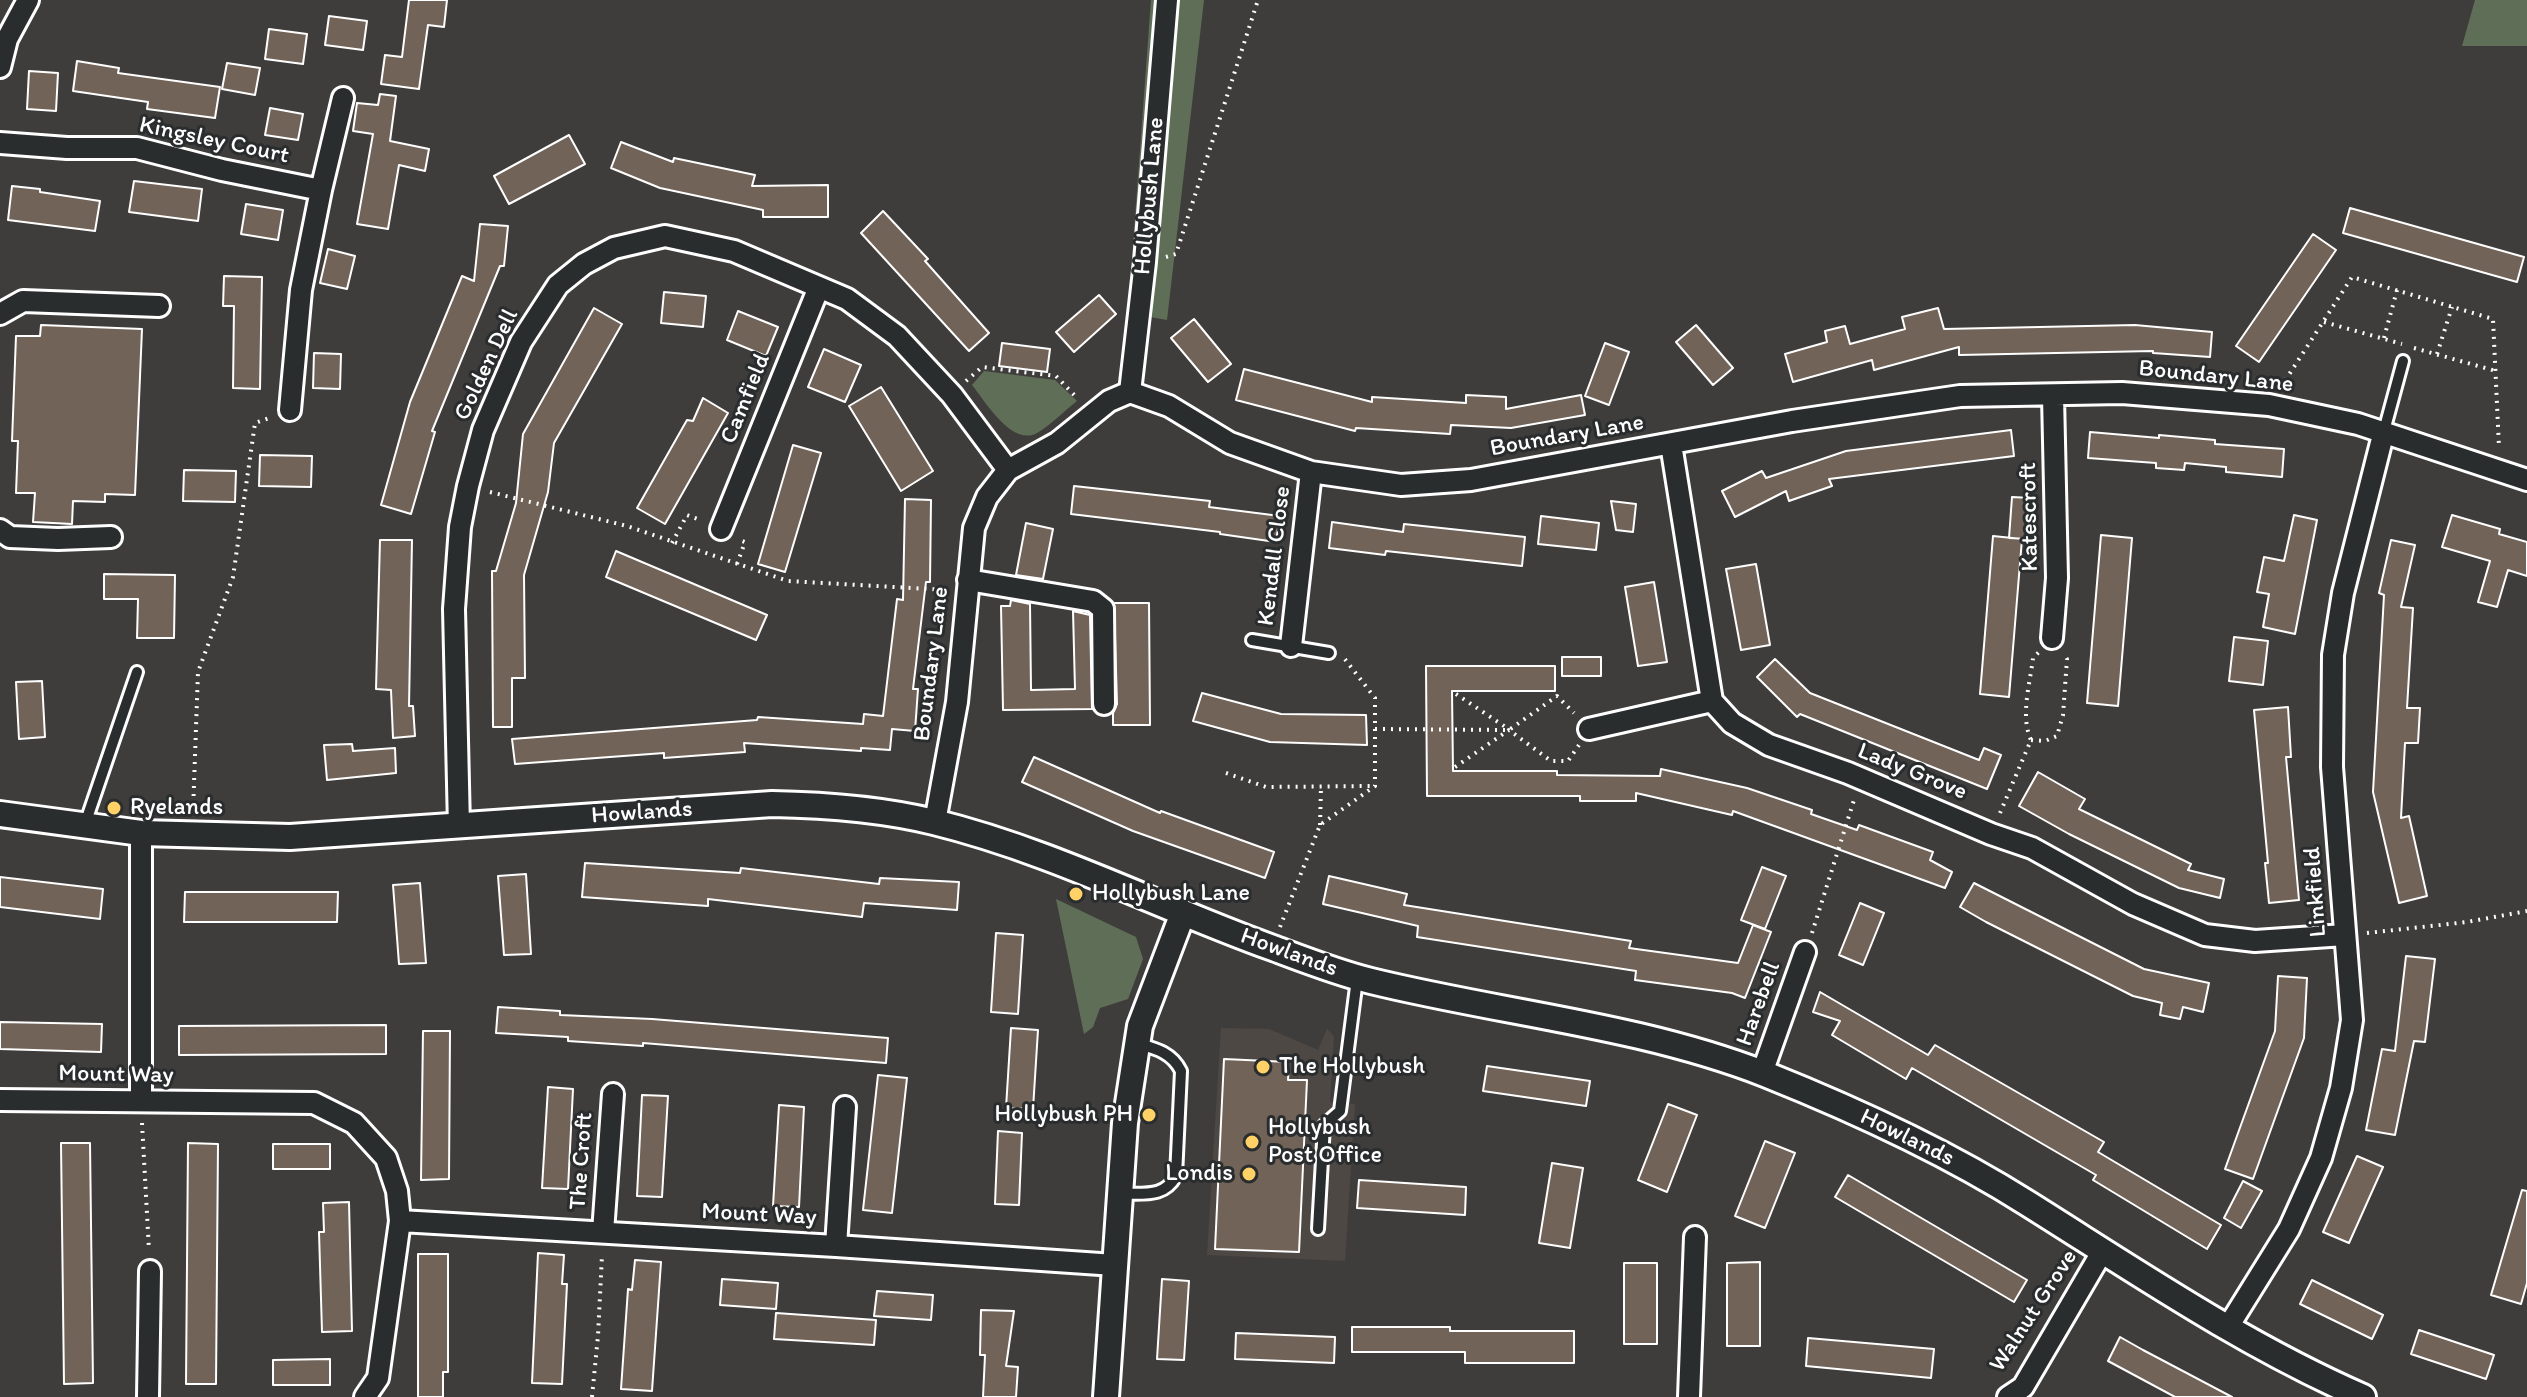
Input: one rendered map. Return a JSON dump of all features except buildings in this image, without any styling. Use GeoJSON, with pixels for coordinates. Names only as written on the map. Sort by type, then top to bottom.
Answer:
{"type":"FeatureCollection","features":[{"type":"Feature","properties":{"kind":"street"},"geometry":{"type":"LineString","coordinates":[[0,67],[7,39],[28,0]]}},
{"type":"Feature","properties":{"kind":"street","name":"Hollybush Lane"},"geometry":{"type":"LineString","coordinates":[[1130,392],[1145,262],[1167,0]]}},
{"type":"Feature","properties":{"kind":"street"},"geometry":{"type":"LineString","coordinates":[[290,410],[301,290],[343,98]]}},
{"type":"Feature","properties":{"kind":"street","name":"Kingsley Court"},"geometry":{"type":"LineString","coordinates":[[0,143],[67,148],[137,148],[222,170],[321,190]]}},
{"type":"Feature","properties":{"kind":"street","name":"Golden Dell"},"geometry":{"type":"LineString","coordinates":[[459,827],[454,609],[460,527],[483,430],[521,342],[558,285],[584,264],[614,248],[665,236],[734,251],[847,299],[897,336],[952,395],[1008,470]]}},
{"type":"Feature","properties":{"kind":"street","name":"Camfield"},"geometry":{"type":"LineString","coordinates":[[721,529],[819,287]]}},
{"type":"Feature","properties":{"kind":"street"},"geometry":{"type":"LineString","coordinates":[[0,314],[23,301],[159,306]]}},
{"type":"Feature","properties":{"kind":"street","name":"Boundary Lane"},"geometry":{"type":"LineString","coordinates":[[935,822],[957,702],[974,528],[987,497],[1008,470],[1057,443],[1109,401],[1130,392],[1169,406],[1230,443],[1311,472],[1401,485],[1471,480],[1792,421],[1960,396],[2122,393],[2269,405],[2384,431],[2527,480]]}},
{"type":"Feature","properties":{"kind":"street","name":"Katescroft"},"geometry":{"type":"LineString","coordinates":[[2052,638],[2057,578],[2053,396]]}},
{"type":"Feature","properties":{"kind":"street","name":"Linkfield"},"geometry":{"type":"LineString","coordinates":[[2228,1327],[2289,1229],[2321,1158],[2341,1088],[2352,1020],[2332,767],[2333,655],[2343,593],[2384,431]]}},
{"type":"Feature","properties":{"kind":"street"},"geometry":{"type":"LineString","coordinates":[[1589,729],[1712,701],[1671,444]]}},
{"type":"Feature","properties":{"kind":"street","name":"Kendall Close"},"geometry":{"type":"LineString","coordinates":[[1291,646],[1311,472]]}},
{"type":"Feature","properties":{"kind":"street"},"geometry":{"type":"LineString","coordinates":[[0,530],[10,537],[111,537]]}},
{"type":"Feature","properties":{"kind":"street"},"geometry":{"type":"LineString","coordinates":[[968,580],[1093,601],[1103,609],[1104,704]]}},
{"type":"Feature","properties":{"kind":"street","name":"Lady Grove"},"geometry":{"type":"LineString","coordinates":[[1712,701],[1732,723],[1769,745],[2032,848],[2133,904],[2205,935],[2255,941],[2345,935]]}},
{"type":"Feature","properties":{"kind":"street","name":"Howlands"},"geometry":{"type":"LineString","coordinates":[[0,814],[141,833],[290,837],[772,804],[889,813],[935,822],[1084,870],[1272,948],[1357,977],[1656,1040],[1762,1073],[1880,1123],[1942,1155],[2025,1201],[2102,1252],[2276,1355],[2363,1397]]}},
{"type":"Feature","properties":{"kind":"street"},"geometry":{"type":"LineString","coordinates":[[141,833],[141,1101]]}},
{"type":"Feature","properties":{"kind":"street"},"geometry":{"type":"LineString","coordinates":[[1106,1397],[1125,1123],[1137,1043],[1140,1026],[1183,913]]}},
{"type":"Feature","properties":{"kind":"street","name":"Harebell"},"geometry":{"type":"LineString","coordinates":[[1762,1073],[1805,952]]}},
{"type":"Feature","properties":{"kind":"street","name":"The Croft"},"geometry":{"type":"LineString","coordinates":[[603,1232],[613,1094]]}},
{"type":"Feature","properties":{"kind":"street","name":"Mount Way"},"geometry":{"type":"LineString","coordinates":[[0,1100],[314,1103],[354,1123],[386,1158],[397,1191],[400,1221],[378,1378],[365,1397]]}},
{"type":"Feature","properties":{"kind":"street"},"geometry":{"type":"LineString","coordinates":[[836,1246],[845,1107]]}},
{"type":"Feature","properties":{"kind":"street","name":"Mount Way"},"geometry":{"type":"LineString","coordinates":[[400,1221],[1115,1265]]}},
{"type":"Feature","properties":{"kind":"street"},"geometry":{"type":"LineString","coordinates":[[1689,1397],[1695,1237]]}},
{"type":"Feature","properties":{"kind":"street","name":"Walnut Grove"},"geometry":{"type":"LineString","coordinates":[[2019,1394],[2102,1252]]}},
{"type":"Feature","properties":{"kind":"street"},"geometry":{"type":"LineString","coordinates":[[148,1397],[150,1271]]}},
{"type":"Feature","properties":{"kind":"lane"},"geometry":{"type":"LineString","coordinates":[[2384,431],[2403,361]]}},
{"type":"Feature","properties":{"kind":"lane"},"geometry":{"type":"LineString","coordinates":[[1252,640],[1329,653]]}},
{"type":"Feature","properties":{"kind":"lane"},"geometry":{"type":"LineString","coordinates":[[84,826],[137,672]]}},
{"type":"Feature","properties":{"kind":"lane"},"geometry":{"type":"LineString","coordinates":[[1318,1229],[1324,1125],[1340,1111],[1357,977]]}},
{"type":"Feature","properties":{"kind":"lane"},"geometry":{"type":"LineString","coordinates":[[1120,1194],[1160,1192],[1170,1187],[1176,1176],[1181,1071],[1175,1060],[1161,1051],[1137,1043]]}},
{"type":"Feature","properties":{"kind":"path"},"geometry":{"type":"LineString","coordinates":[[1145,262],[1176,254],[1258,0]]}},
{"type":"Feature","properties":{"kind":"path"},"geometry":{"type":"LineString","coordinates":[[2384,339],[2397,290]]}},
{"type":"Feature","properties":{"kind":"path"},"geometry":{"type":"LineString","coordinates":[[2437,354],[2452,307]]}},
{"type":"Feature","properties":{"kind":"path"},"geometry":{"type":"LineString","coordinates":[[952,395],[982,367],[1056,376],[1093,414]]}},
{"type":"Feature","properties":{"kind":"path"},"geometry":{"type":"LineString","coordinates":[[192,835],[198,672],[233,577],[255,423],[290,410]]}},
{"type":"Feature","properties":{"kind":"path"},"geometry":{"type":"LineString","coordinates":[[2052,638],[2067,659],[2063,715],[2057,736],[2045,741],[2031,740],[2025,729],[2033,658],[2052,638]]}},
{"type":"Feature","properties":{"kind":"path"},"geometry":{"type":"LineString","coordinates":[[1329,653],[1346,659],[1375,698],[1375,786]]}},
{"type":"Feature","properties":{"kind":"path"},"geometry":{"type":"LineString","coordinates":[[1455,767],[1509,730],[1557,696],[1589,729],[1568,761],[1551,761],[1509,730],[1456,694]]}},
{"type":"Feature","properties":{"kind":"path"},"geometry":{"type":"LineString","coordinates":[[1375,729],[1509,730]]}},
{"type":"Feature","properties":{"kind":"path"},"geometry":{"type":"LineString","coordinates":[[1991,834],[2031,740]]}},
{"type":"Feature","properties":{"kind":"path"},"geometry":{"type":"LineString","coordinates":[[1226,773],[1266,787],[1375,786]]}},
{"type":"Feature","properties":{"kind":"path"},"geometry":{"type":"LineString","coordinates":[[1805,952],[1861,779]]}},
{"type":"Feature","properties":{"kind":"path"},"geometry":{"type":"LineString","coordinates":[[1320,825],[1375,786]]}},
{"type":"Feature","properties":{"kind":"path"},"geometry":{"type":"LineString","coordinates":[[1272,948],[1320,825],[1321,787]]}},
{"type":"Feature","properties":{"kind":"path"},"geometry":{"type":"LineString","coordinates":[[2345,935],[2467,922],[2527,911]]}},
{"type":"Feature","properties":{"kind":"path"},"geometry":{"type":"LineString","coordinates":[[141,1101],[150,1271]]}},
{"type":"Feature","properties":{"kind":"path"},"geometry":{"type":"LineString","coordinates":[[592,1397],[603,1232]]}},
{"type":"Feature","properties":{"kind":"shaded area"},"geometry":{"type":"Polygon","coordinates":[[[1221,1028],[1269,1029],[1318,1050],[1327,1029],[1334,1036],[1330,1102],[1355,1104],[1345,1261],[1207,1255],[1221,1028]]]}},
{"type":"Feature","properties":{"kind":"green space"},"geometry":{"type":"Polygon","coordinates":[[[1151,0],[1204,0],[1167,320],[1128,313],[1151,0]]]}},
{"type":"Feature","properties":{"kind":"green space"},"geometry":{"type":"Polygon","coordinates":[[[2475,0],[2527,0],[2527,46],[2462,46],[2475,0]]]}},
{"type":"Feature","properties":{"kind":"green space"},"geometry":{"type":"Polygon","coordinates":[[[984,371],[1055,380],[1077,401],[1037,433],[1028,436],[1018,434],[1000,420],[972,385],[984,371]]]}},
{"type":"Feature","properties":{"kind":"green space"},"geometry":{"type":"Polygon","coordinates":[[[1056,899],[1136,937],[1143,959],[1128,999],[1100,1008],[1093,1027],[1084,1034],[1056,899]]]}},
{"type":"Feature","properties":{"kind":"place","name":"Ryelands"},"geometry":{"type":"Point","coordinates":[114,808]}},
{"type":"Feature","properties":{"kind":"place","name":"Hollybush Lane"},"geometry":{"type":"Point","coordinates":[1076,894]}},
{"type":"Feature","properties":{"kind":"place","name":"The Hollybush"},"geometry":{"type":"Point","coordinates":[1263,1067]}},
{"type":"Feature","properties":{"kind":"place","name":"Hollybush PH"},"geometry":{"type":"Point","coordinates":[1149,1115]}},
{"type":"Feature","properties":{"kind":"place","name":"Hollybush Post Office"},"geometry":{"type":"Point","coordinates":[1252,1142]}},
{"type":"Feature","properties":{"kind":"place","name":"Londis"},"geometry":{"type":"Point","coordinates":[1249,1174]}}]}
